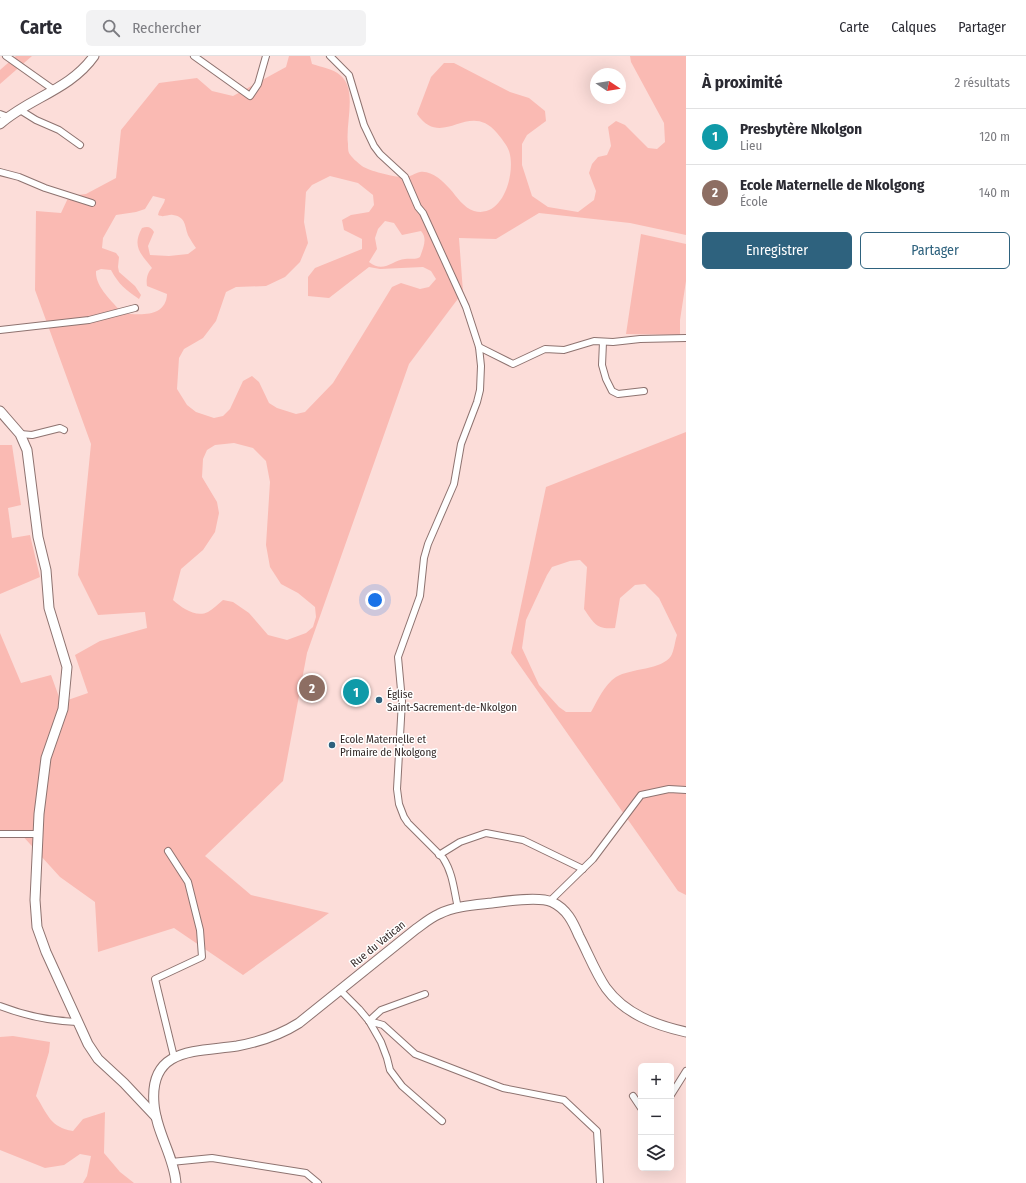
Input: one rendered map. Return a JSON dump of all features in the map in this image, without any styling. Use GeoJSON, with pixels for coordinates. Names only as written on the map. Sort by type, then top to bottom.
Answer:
{"type":"FeatureCollection","features":[{"type":"Feature","properties":{"kind":"street"},"geometry":{"type":"LineString","coordinates":[[6,56],[54,90]]}},
{"type":"Feature","properties":{"kind":"street"},"geometry":{"type":"LineString","coordinates":[[0,124],[4,116],[20,110],[76,76],[87,66],[94,56]]}},
{"type":"Feature","properties":{"kind":"street"},"geometry":{"type":"LineString","coordinates":[[194,56],[250,96],[258,84],[266,56]]}},
{"type":"Feature","properties":{"kind":"street"},"geometry":{"type":"LineString","coordinates":[[330,56],[349,75],[364,125],[374,146],[380,154],[405,177],[462,295],[479,347],[481,370],[477,402],[461,444],[452,490],[428,544],[424,558],[420,596],[398,657],[402,701],[397,789],[398,797],[404,817],[439,854],[447,865],[450,871],[458,908]]}},
{"type":"Feature","properties":{"kind":"street"},"geometry":{"type":"LineString","coordinates":[[20,110],[36,120],[59,130],[80,145]]}},
{"type":"Feature","properties":{"kind":"street"},"geometry":{"type":"LineString","coordinates":[[0,172],[19,177],[45,188],[92,203]]}},
{"type":"Feature","properties":{"kind":"street"},"geometry":{"type":"LineString","coordinates":[[0,330],[89,320],[135,308]]}},
{"type":"Feature","properties":{"kind":"street"},"geometry":{"type":"LineString","coordinates":[[479,347],[513,364],[545,349],[564,350],[589,342],[686,338]]}},
{"type":"Feature","properties":{"kind":"street"},"geometry":{"type":"LineString","coordinates":[[603,342],[602,365],[606,379],[612,391],[618,394],[644,391]]}},
{"type":"Feature","properties":{"kind":"street"},"geometry":{"type":"LineString","coordinates":[[0,410],[20,434],[26,450],[38,537],[46,570],[49,608],[67,667],[63,709],[46,758],[38,814],[35,900],[37,927],[46,952],[88,1044],[95,1055],[156,1117]]}},
{"type":"Feature","properties":{"kind":"street"},"geometry":{"type":"LineString","coordinates":[[20,434],[32,435],[60,428],[64,430]]}},
{"type":"Feature","properties":{"kind":"street"},"geometry":{"type":"LineString","coordinates":[[686,790],[669,788],[641,794],[592,859],[550,901],[566,912],[572,921],[598,976],[614,997],[639,1017],[666,1027],[686,1032]]}},
{"type":"Feature","properties":{"kind":"street"},"geometry":{"type":"LineString","coordinates":[[439,854],[460,842],[486,832],[523,840],[583,869]]}},
{"type":"Feature","properties":{"kind":"street"},"geometry":{"type":"LineString","coordinates":[[0,834],[38,834]]}},
{"type":"Feature","properties":{"kind":"street"},"geometry":{"type":"LineString","coordinates":[[168,851],[188,882],[200,930],[202,957],[155,980],[174,1057]]}},
{"type":"Feature","properties":{"kind":"street","name":"Rue du Vatican"},"geometry":{"type":"LineString","coordinates":[[176,1183],[171,1162],[156,1117],[154,1092],[158,1073],[165,1064],[174,1057],[186,1053],[238,1046],[279,1034],[299,1023],[431,918],[449,910],[508,900],[542,899],[550,901]]}},
{"type":"Feature","properties":{"kind":"street"},"geometry":{"type":"LineString","coordinates":[[340,990],[369,1021],[381,1042],[390,1070],[402,1086],[442,1121]]}},
{"type":"Feature","properties":{"kind":"street"},"geometry":{"type":"LineString","coordinates":[[369,1021],[381,1010],[425,994]]}},
{"type":"Feature","properties":{"kind":"street"},"geometry":{"type":"LineString","coordinates":[[0,1006],[24,1015],[44,1020],[78,1022]]}},
{"type":"Feature","properties":{"kind":"street"},"geometry":{"type":"LineString","coordinates":[[369,1021],[383,1025],[415,1054],[503,1088],[564,1100],[597,1131],[600,1183]]}},
{"type":"Feature","properties":{"kind":"street"},"geometry":{"type":"LineString","coordinates":[[674,1090],[686,1071]]}},
{"type":"Feature","properties":{"kind":"street"},"geometry":{"type":"LineString","coordinates":[[633,1096],[638,1104]]}},
{"type":"Feature","properties":{"kind":"street"},"geometry":{"type":"LineString","coordinates":[[171,1162],[212,1158],[306,1173],[318,1183]]}},
{"type":"Feature","properties":{"kind":"shaded area"},"geometry":{"type":"Polygon","coordinates":[[[16,56],[32,56],[0,84],[0,70],[16,56]]]}},
{"type":"Feature","properties":{"kind":"shaded area"},"geometry":{"type":"Polygon","coordinates":[[[289,56],[310,56],[312,64],[334,71],[345,81],[350,98],[348,151],[350,155],[362,166],[377,172],[401,177],[420,172],[432,174],[447,186],[464,205],[470,210],[474,211],[484,212],[493,208],[500,201],[509,181],[511,170],[509,151],[497,133],[486,124],[476,121],[436,128],[427,124],[417,114],[431,77],[444,63],[454,63],[510,92],[529,98],[545,111],[546,121],[527,135],[522,144],[522,165],[532,196],[548,207],[578,212],[594,200],[596,191],[589,173],[592,164],[598,157],[607,155],[611,146],[608,127],[616,121],[625,125],[648,148],[657,149],[665,142],[664,123],[631,62],[630,56],[686,56],[686,235],[630,223],[539,213],[496,239],[459,238],[463,292],[409,364],[307,653],[283,781],[205,856],[251,895],[329,913],[243,975],[174,928],[98,952],[95,902],[60,877],[20,833],[0,834],[0,633],[21,683],[51,675],[63,708],[65,701],[88,693],[75,655],[100,641],[147,628],[145,612],[98,615],[78,575],[91,444],[35,290],[36,211],[61,213],[69,196],[86,194],[116,178],[121,130],[159,83],[197,78],[212,91],[233,96],[286,67],[289,56]],[[330,176],[312,185],[306,192],[304,222],[308,243],[300,262],[285,277],[266,286],[236,287],[226,292],[216,321],[203,338],[184,349],[179,358],[177,389],[187,405],[196,412],[214,418],[223,416],[230,409],[243,381],[252,376],[259,382],[269,403],[277,408],[296,414],[305,412],[333,383],[392,287],[401,283],[420,289],[429,287],[436,279],[431,271],[423,267],[380,269],[369,267],[329,298],[308,296],[308,277],[315,268],[362,249],[362,239],[344,230],[342,220],[351,215],[369,212],[374,205],[373,195],[358,183],[330,176]],[[153,196],[145,209],[116,215],[103,238],[102,248],[116,253],[119,257],[119,272],[135,286],[141,295],[139,299],[127,290],[117,280],[111,270],[101,269],[96,271],[96,277],[101,288],[122,313],[143,314],[157,311],[165,302],[167,294],[147,286],[147,277],[152,268],[141,253],[138,245],[139,234],[142,228],[149,227],[154,232],[148,246],[150,255],[169,256],[188,254],[196,248],[189,237],[181,218],[173,215],[158,215],[165,199],[153,196]],[[385,221],[378,229],[375,238],[377,249],[369,262],[379,267],[384,267],[400,260],[420,257],[425,240],[421,231],[402,235],[394,223],[385,221]],[[234,443],[215,445],[207,450],[203,459],[202,477],[217,502],[219,513],[215,532],[203,550],[181,569],[173,600],[185,609],[199,614],[208,612],[223,600],[233,602],[249,613],[268,635],[287,640],[306,633],[313,627],[316,617],[315,607],[298,593],[281,584],[270,567],[266,545],[270,482],[266,461],[253,448],[234,443]]]}},
{"type":"Feature","properties":{"kind":"shaded area"},"geometry":{"type":"Polygon","coordinates":[[[641,234],[686,244],[686,281],[680,320],[680,335],[626,334],[641,234]]]}},
{"type":"Feature","properties":{"kind":"shaded area"},"geometry":{"type":"Polygon","coordinates":[[[686,432],[686,895],[678,891],[511,653],[546,487],[686,432]],[[580,560],[570,561],[552,567],[526,620],[522,648],[539,685],[559,707],[566,712],[591,712],[605,688],[616,677],[667,661],[672,654],[677,635],[659,598],[645,584],[635,585],[620,598],[615,628],[599,627],[584,609],[587,567],[580,560]]]}},
{"type":"Feature","properties":{"kind":"shaded area"},"geometry":{"type":"Polygon","coordinates":[[[0,445],[12,445],[21,505],[8,508],[12,538],[30,535],[40,577],[0,594],[0,445]]]}},
{"type":"Feature","properties":{"kind":"shaded area"},"geometry":{"type":"Polygon","coordinates":[[[13,1036],[50,1042],[49,1052],[36,1096],[54,1123],[59,1127],[73,1131],[83,1119],[105,1112],[104,1153],[120,1172],[134,1183],[83,1183],[87,1176],[91,1156],[80,1154],[64,1165],[45,1168],[0,1150],[0,1037],[13,1036]]]}},
{"type":"Feature","properties":{"kind":"place","name":"Ecole Maternelle de Nkolgong"},"geometry":{"type":"Point","coordinates":[312,688]}},
{"type":"Feature","properties":{"kind":"place","name":"Presbytère Nkolgon"},"geometry":{"type":"Point","coordinates":[356,692]}},
{"type":"Feature","properties":{"kind":"place","name":"Église Saint-Sacrement-de-Nkolgon"},"geometry":{"type":"Point","coordinates":[379,700]}},
{"type":"Feature","properties":{"kind":"place","name":"Ecole Maternelle et Primaire de Nkolgong"},"geometry":{"type":"Point","coordinates":[332,745]}}]}
